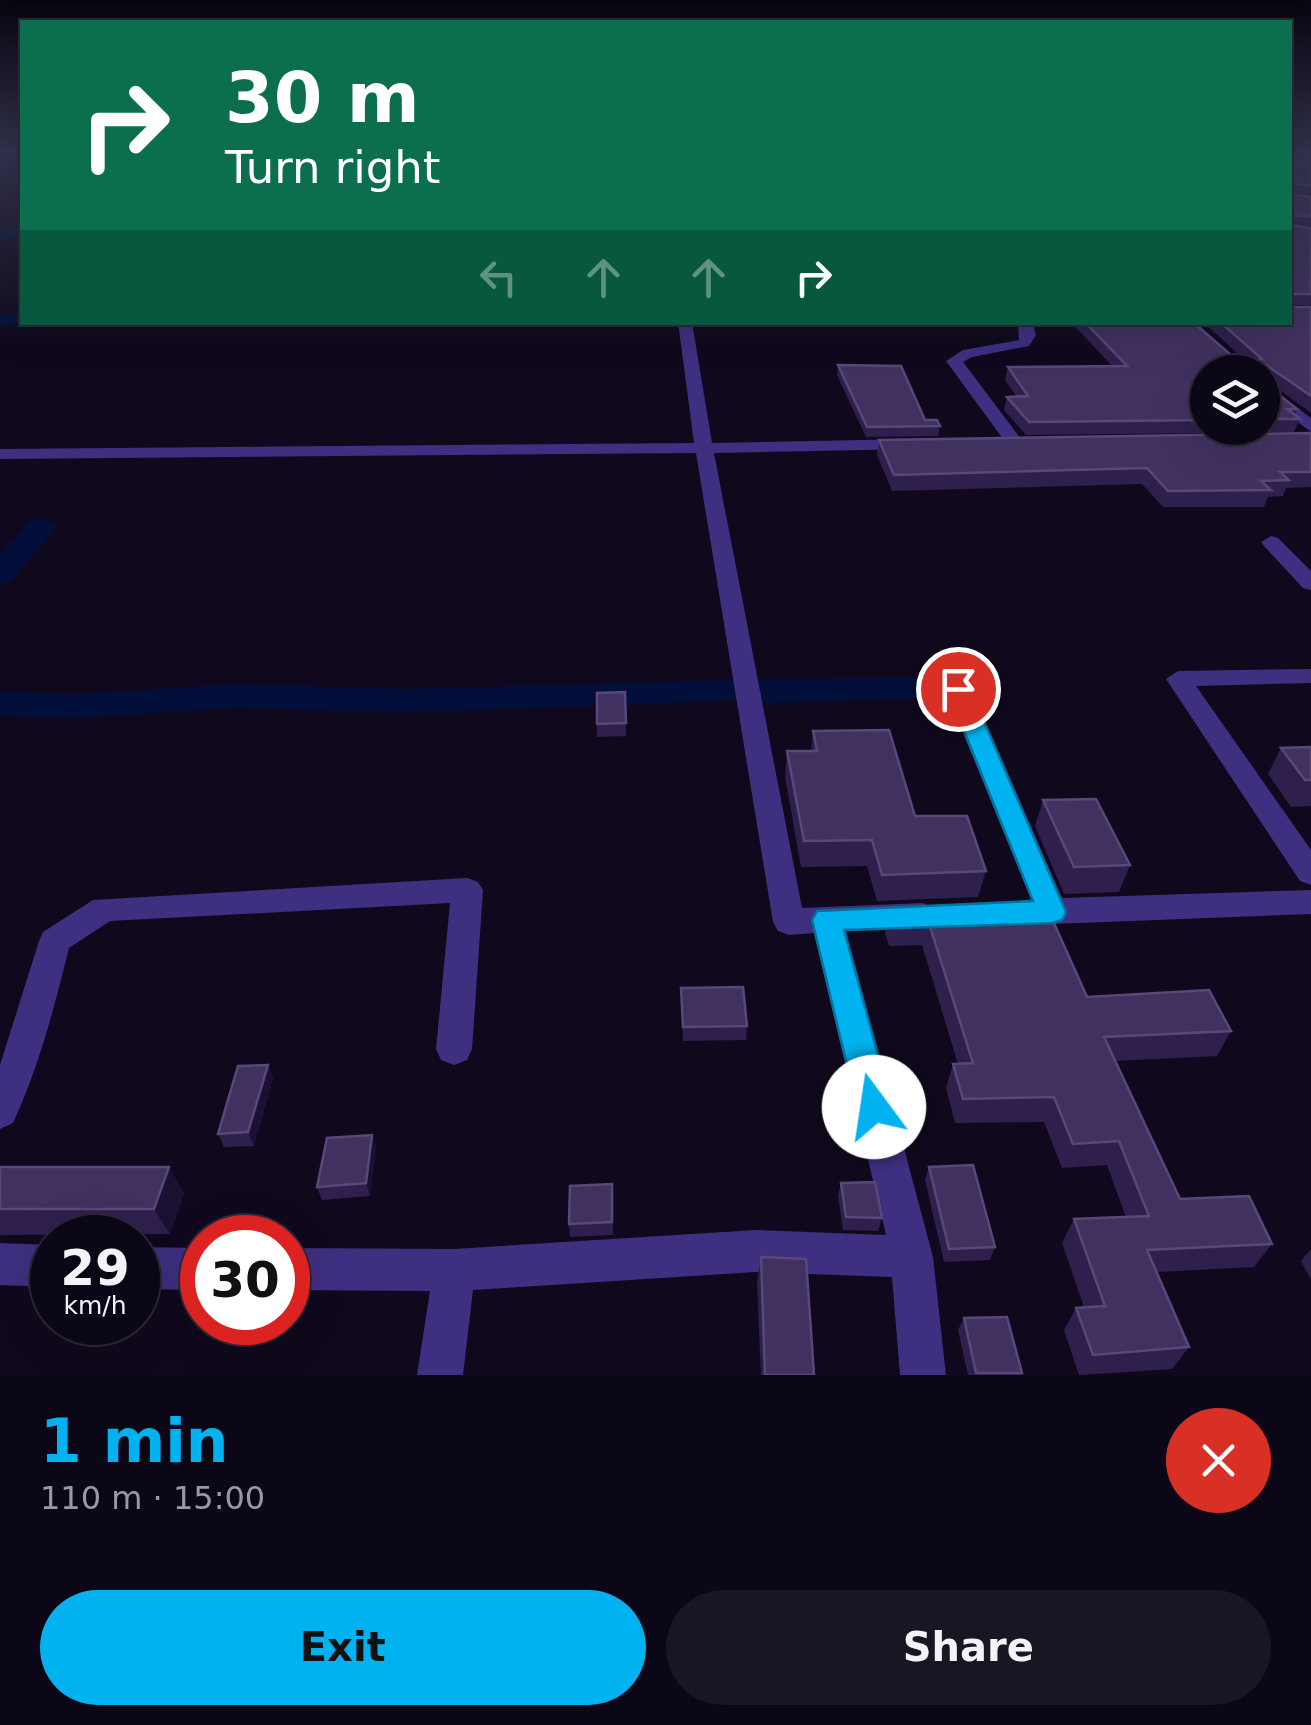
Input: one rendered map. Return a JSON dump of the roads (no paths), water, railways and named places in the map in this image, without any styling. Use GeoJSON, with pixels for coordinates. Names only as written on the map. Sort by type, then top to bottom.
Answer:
{"type":"FeatureCollection","features":[{"type":"Feature","properties":{"kind":"street"},"geometry":{"type":"LineString","coordinates":[[685,325],[788,922],[956,915]]}},
{"type":"Feature","properties":{"kind":"street"},"geometry":{"type":"LineString","coordinates":[[1015,443],[954,361],[968,353],[1024,343],[1029,335],[1026,325]]}},
{"type":"Feature","properties":{"kind":"street"},"geometry":{"type":"LineString","coordinates":[[1280,401],[1311,427]]}},
{"type":"Feature","properties":{"kind":"street"},"geometry":{"type":"LineString","coordinates":[[0,454],[940,444]]}},
{"type":"Feature","properties":{"kind":"street"},"geometry":{"type":"LineString","coordinates":[[1271,542],[1311,582]]}},
{"type":"Feature","properties":{"kind":"street"},"geometry":{"type":"LineString","coordinates":[[1311,676],[1178,680],[1311,873]]}},
{"type":"Feature","properties":{"kind":"street"},"geometry":{"type":"LineString","coordinates":[[958,689],[1052,912]]}},
{"type":"Feature","properties":{"kind":"street"},"geometry":{"type":"LineString","coordinates":[[0,1111],[26,1046],[55,941],[104,909],[467,890],[454,1049]]}},
{"type":"Feature","properties":{"kind":"street"},"geometry":{"type":"LineString","coordinates":[[993,913],[1311,902]]}},
{"type":"Feature","properties":{"kind":"street"},"geometry":{"type":"LineString","coordinates":[[827,920],[912,1257],[923,1375]]}},
{"type":"Feature","properties":{"kind":"street"},"geometry":{"type":"LineString","coordinates":[[310,1270],[454,1270],[756,1251],[912,1257]]}},
{"type":"Feature","properties":{"kind":"street"},"geometry":{"type":"LineString","coordinates":[[0,1264],[30,1265]]}},
{"type":"Feature","properties":{"kind":"street"},"geometry":{"type":"LineString","coordinates":[[440,1375],[454,1270]]}},
{"type":"Feature","properties":{"kind":"waterway"},"geometry":{"type":"LineString","coordinates":[[0,235],[20,232]]}},
{"type":"Feature","properties":{"kind":"waterway"},"geometry":{"type":"LineString","coordinates":[[0,320],[20,320]]}},
{"type":"Feature","properties":{"kind":"waterway"},"geometry":{"type":"LineString","coordinates":[[0,574],[42,526]]}},
{"type":"Feature","properties":{"kind":"waterway"},"geometry":{"type":"LineString","coordinates":[[768,691],[942,689]]}},
{"type":"Feature","properties":{"kind":"waterway"},"geometry":{"type":"LineString","coordinates":[[0,704],[77,706],[236,696],[407,701],[728,692]]}}]}
